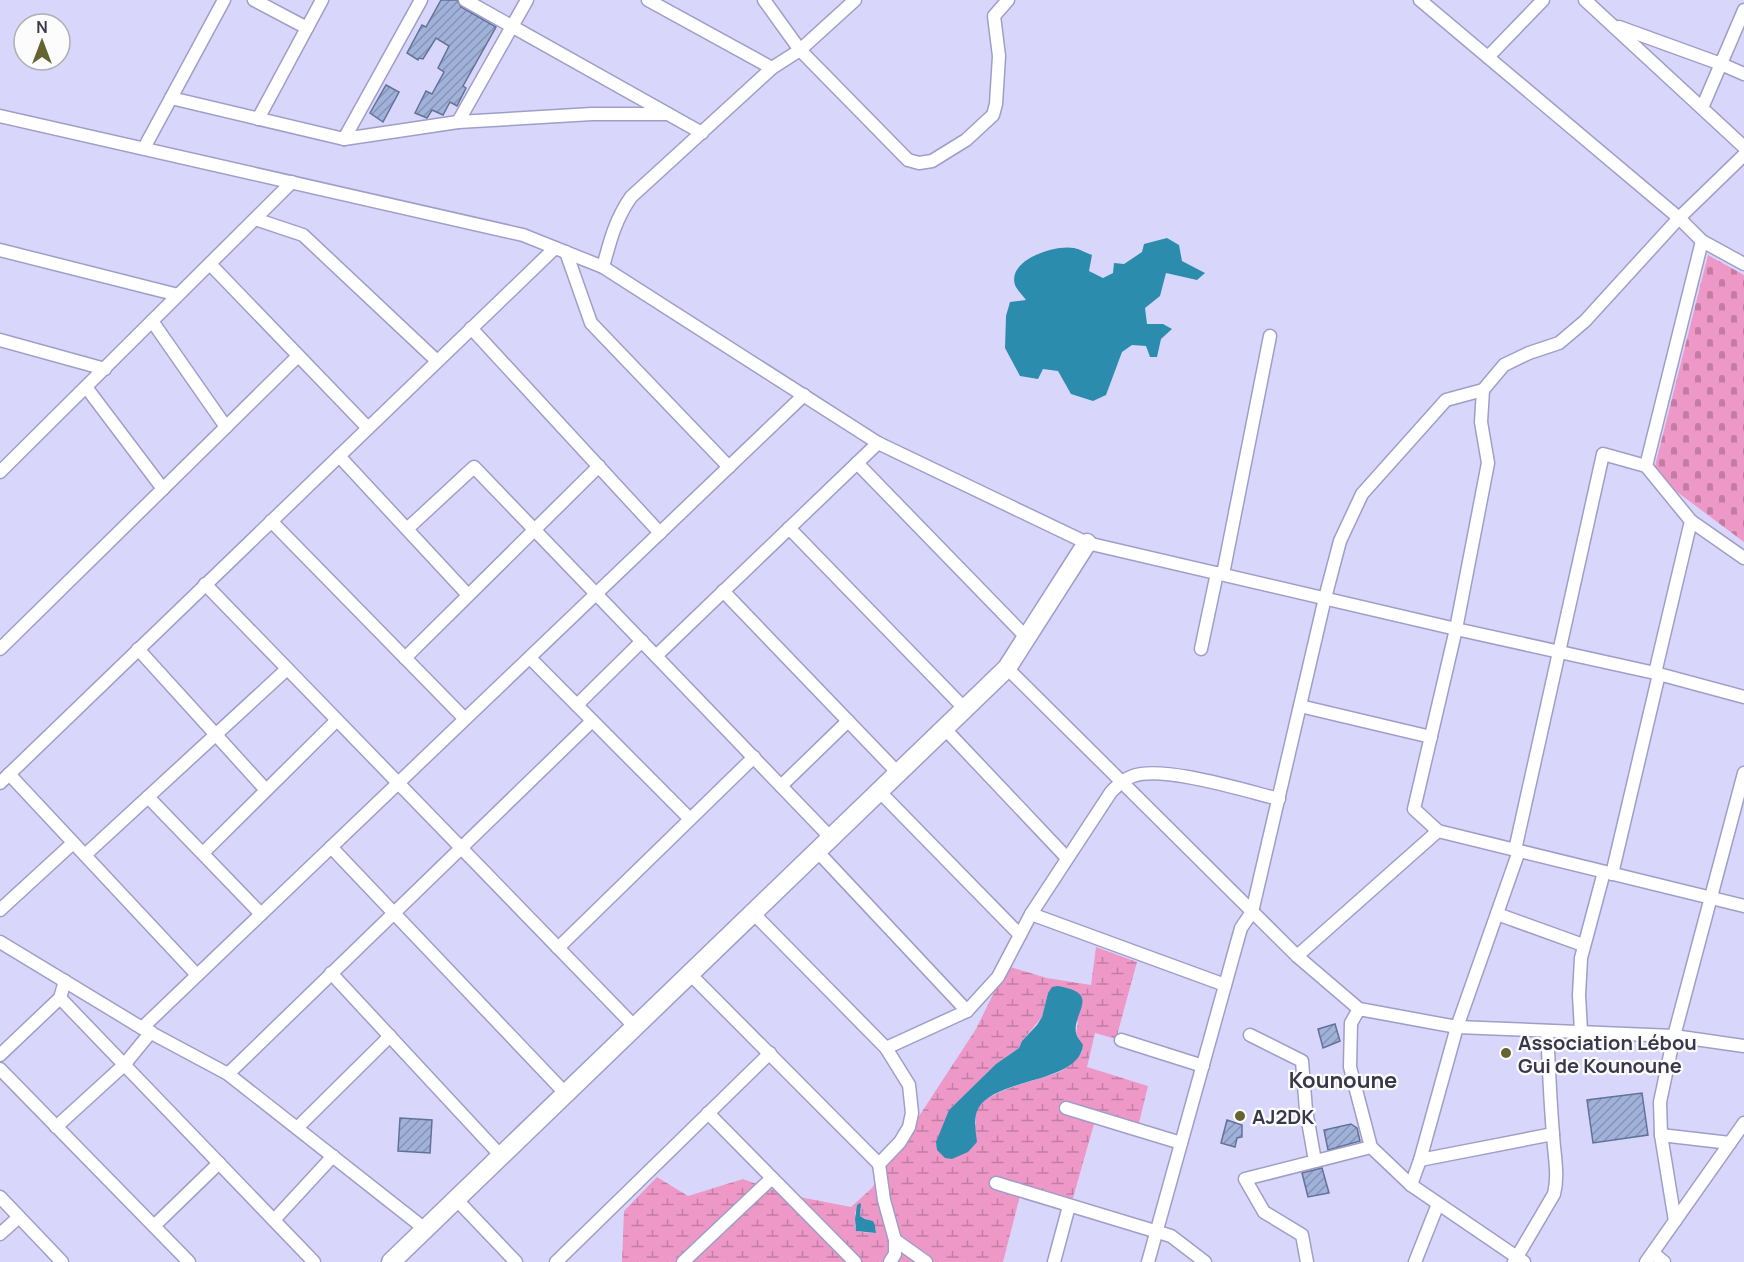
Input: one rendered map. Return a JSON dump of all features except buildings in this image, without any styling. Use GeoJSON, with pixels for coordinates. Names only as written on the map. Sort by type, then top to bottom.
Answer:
{"type":"FeatureCollection","features":[{"type":"Feature","properties":{"kind":"street"},"geometry":{"type":"LineString","coordinates":[[144,148],[224,0]]}},
{"type":"Feature","properties":{"kind":"street"},"geometry":{"type":"LineString","coordinates":[[254,0],[307,28]]}},
{"type":"Feature","properties":{"kind":"street"},"geometry":{"type":"LineString","coordinates":[[258,119],[322,0]]}},
{"type":"Feature","properties":{"kind":"street"},"geometry":{"type":"LineString","coordinates":[[345,139],[421,0]]}},
{"type":"Feature","properties":{"kind":"street"},"geometry":{"type":"LineString","coordinates":[[465,0],[702,133]]}},
{"type":"Feature","properties":{"kind":"street"},"geometry":{"type":"LineString","coordinates":[[458,122],[527,0]]}},
{"type":"Feature","properties":{"kind":"street"},"geometry":{"type":"LineString","coordinates":[[648,0],[772,68]]}},
{"type":"Feature","properties":{"kind":"street"},"geometry":{"type":"LineString","coordinates":[[764,0],[800,50],[908,160],[920,163],[932,161],[966,140],[993,115],[996,104],[999,56],[994,16],[1008,0]]}},
{"type":"Feature","properties":{"kind":"street"},"geometry":{"type":"LineString","coordinates":[[603,267],[614,227],[631,197],[772,68],[800,50],[855,0]]}},
{"type":"Feature","properties":{"kind":"street"},"geometry":{"type":"LineString","coordinates":[[1420,0],[1679,218],[1702,241],[1744,264]]}},
{"type":"Feature","properties":{"kind":"street"},"geometry":{"type":"LineString","coordinates":[[1488,57],[1543,0]]}},
{"type":"Feature","properties":{"kind":"street"},"geometry":{"type":"LineString","coordinates":[[1585,0],[1744,147]]}},
{"type":"Feature","properties":{"kind":"street"},"geometry":{"type":"LineString","coordinates":[[1702,108],[1744,10]]}},
{"type":"Feature","properties":{"kind":"street"},"geometry":{"type":"LineString","coordinates":[[1611,24],[1744,74]]}},
{"type":"Feature","properties":{"kind":"street"},"geometry":{"type":"LineString","coordinates":[[171,98],[345,139],[458,122],[592,114],[668,114]]}},
{"type":"Feature","properties":{"kind":"street"},"geometry":{"type":"LineString","coordinates":[[0,116],[523,235],[603,267],[878,443],[1087,543],[1657,673],[1744,697]]}},
{"type":"Feature","properties":{"kind":"street"},"geometry":{"type":"LineString","coordinates":[[1148,1262],[1241,928],[1252,912],[1340,541],[1362,494],[1446,400],[1483,390],[1504,365],[1529,353],[1559,343],[1586,321],[1679,218],[1744,155]]}},
{"type":"Feature","properties":{"kind":"street"},"geometry":{"type":"LineString","coordinates":[[0,472],[292,182]]}},
{"type":"Feature","properties":{"kind":"street"},"geometry":{"type":"LineString","coordinates":[[255,219],[303,235],[437,361]]}},
{"type":"Feature","properties":{"kind":"street"},"geometry":{"type":"LineString","coordinates":[[1646,466],[1702,241]]}},
{"type":"Feature","properties":{"kind":"street"},"geometry":{"type":"LineString","coordinates":[[0,250],[178,295]]}},
{"type":"Feature","properties":{"kind":"street"},"geometry":{"type":"LineString","coordinates":[[197,975],[85,855],[4,778],[471,328],[560,250]]}},
{"type":"Feature","properties":{"kind":"street"},"geometry":{"type":"LineString","coordinates":[[560,250],[591,323],[729,467]]}},
{"type":"Feature","properties":{"kind":"street"},"geometry":{"type":"LineString","coordinates":[[210,264],[368,428]]}},
{"type":"Feature","properties":{"kind":"street"},"geometry":{"type":"LineString","coordinates":[[152,321],[226,427]]}},
{"type":"Feature","properties":{"kind":"street"},"geometry":{"type":"LineString","coordinates":[[471,328],[660,533]]}},
{"type":"Feature","properties":{"kind":"street"},"geometry":{"type":"LineString","coordinates":[[1201,649],[1220,573],[1270,336]]}},
{"type":"Feature","properties":{"kind":"street"},"geometry":{"type":"LineString","coordinates":[[0,340],[105,369]]}},
{"type":"Feature","properties":{"kind":"street"},"geometry":{"type":"LineString","coordinates":[[0,649],[298,356]]}},
{"type":"Feature","properties":{"kind":"street"},"geometry":{"type":"LineString","coordinates":[[87,387],[163,489]]}},
{"type":"Feature","properties":{"kind":"street"},"geometry":{"type":"LineString","coordinates":[[1483,390],[1481,422],[1488,463],[1456,629],[1414,809],[1438,831],[1744,906]]}},
{"type":"Feature","properties":{"kind":"street"},"geometry":{"type":"LineString","coordinates":[[57,1127],[124,1065],[147,1030],[197,975],[804,396]]}},
{"type":"Feature","properties":{"kind":"street"},"geometry":{"type":"LineString","coordinates":[[656,656],[878,443]]}},
{"type":"Feature","properties":{"kind":"street"},"geometry":{"type":"LineString","coordinates":[[1411,1185],[1457,1027],[1517,850],[1558,651],[1603,454],[1646,466],[1690,521],[1744,558]]}},
{"type":"Feature","properties":{"kind":"street"},"geometry":{"type":"LineString","coordinates":[[339,456],[468,595]]}},
{"type":"Feature","properties":{"kind":"street"},"geometry":{"type":"LineString","coordinates":[[857,463],[1027,638]]}},
{"type":"Feature","properties":{"kind":"street"},"geometry":{"type":"LineString","coordinates":[[407,530],[474,466],[831,838]]}},
{"type":"Feature","properties":{"kind":"street"},"geometry":{"type":"LineString","coordinates":[[405,658],[598,466]]}},
{"type":"Feature","properties":{"kind":"street"},"geometry":{"type":"LineString","coordinates":[[271,521],[465,719]]}},
{"type":"Feature","properties":{"kind":"street"},"geometry":{"type":"LineString","coordinates":[[1581,1031],[1580,970],[1584,945],[1608,873],[1657,673],[1690,521]]}},
{"type":"Feature","properties":{"kind":"street"},"geometry":{"type":"LineString","coordinates":[[789,528],[965,709]]}},
{"type":"Feature","properties":{"kind":"street"},"geometry":{"type":"LineString","coordinates":[[391,1262],[1008,668],[1087,543]]}},
{"type":"Feature","properties":{"kind":"street"},"geometry":{"type":"LineString","coordinates":[[206,585],[635,1027]]}},
{"type":"Feature","properties":{"kind":"street"},"geometry":{"type":"LineString","coordinates":[[723,591],[898,773]]}},
{"type":"Feature","properties":{"kind":"street"},"geometry":{"type":"LineString","coordinates":[[577,705],[642,640]]}},
{"type":"Feature","properties":{"kind":"street"},"geometry":{"type":"LineString","coordinates":[[138,650],[266,790]]}},
{"type":"Feature","properties":{"kind":"street"},"geometry":{"type":"LineString","coordinates":[[530,658],[690,819]]}},
{"type":"Feature","properties":{"kind":"street"},"geometry":{"type":"LineString","coordinates":[[1008,668],[1252,912],[1359,1009],[1457,1027],[1674,1036],[1744,1046]]}},
{"type":"Feature","properties":{"kind":"street"},"geometry":{"type":"LineString","coordinates":[[85,855],[287,669]]}},
{"type":"Feature","properties":{"kind":"street"},"geometry":{"type":"LineString","coordinates":[[1300,706],[1431,736]]}},
{"type":"Feature","properties":{"kind":"street"},"geometry":{"type":"LineString","coordinates":[[203,853],[337,720]]}},
{"type":"Feature","properties":{"kind":"street"},"geometry":{"type":"LineString","coordinates":[[228,1074],[592,721]]}},
{"type":"Feature","properties":{"kind":"street"},"geometry":{"type":"LineString","coordinates":[[782,786],[848,721]]}},
{"type":"Feature","properties":{"kind":"street"},"geometry":{"type":"LineString","coordinates":[[945,729],[1067,858]]}},
{"type":"Feature","properties":{"kind":"street"},"geometry":{"type":"LineString","coordinates":[[558,948],[754,757]]}},
{"type":"Feature","properties":{"kind":"street"},"geometry":{"type":"LineString","coordinates":[[886,1048],[967,1011],[998,977],[1031,914],[1111,792],[1122,781],[1135,775],[1152,773],[1187,777],[1279,800]]}},
{"type":"Feature","properties":{"kind":"street"},"geometry":{"type":"LineString","coordinates":[[1676,1221],[1661,1135],[1660,1102],[1674,1036],[1744,773]]}},
{"type":"Feature","properties":{"kind":"street"},"geometry":{"type":"LineString","coordinates":[[880,792],[1020,935]]}},
{"type":"Feature","properties":{"kind":"street"},"geometry":{"type":"LineString","coordinates":[[148,797],[261,914]]}},
{"type":"Feature","properties":{"kind":"street"},"geometry":{"type":"LineString","coordinates":[[1298,956],[1438,831]]}},
{"type":"Feature","properties":{"kind":"street"},"geometry":{"type":"LineString","coordinates":[[0,910],[73,843]]}},
{"type":"Feature","properties":{"kind":"street"},"geometry":{"type":"LineString","coordinates":[[331,847],[566,1094]]}},
{"type":"Feature","properties":{"kind":"street"},"geometry":{"type":"LineString","coordinates":[[817,851],[967,1011]]}},
{"type":"Feature","properties":{"kind":"street"},"geometry":{"type":"LineString","coordinates":[[753,913],[886,1048],[909,1085],[912,1113],[909,1127],[900,1142],[879,1164]]}},
{"type":"Feature","properties":{"kind":"street"},"geometry":{"type":"LineString","coordinates":[[1031,914],[1225,985]]}},
{"type":"Feature","properties":{"kind":"street"},"geometry":{"type":"LineString","coordinates":[[1497,914],[1584,945]]}},
{"type":"Feature","properties":{"kind":"street"},"geometry":{"type":"LineString","coordinates":[[0,942],[147,1030],[228,1074],[425,1229]]}},
{"type":"Feature","properties":{"kind":"street"},"geometry":{"type":"LineString","coordinates":[[331,973],[501,1156]]}},
{"type":"Feature","properties":{"kind":"street"},"geometry":{"type":"LineString","coordinates":[[690,974],[879,1164],[884,1200],[896,1240],[896,1254],[890,1262]]}},
{"type":"Feature","properties":{"kind":"street"},"geometry":{"type":"LineString","coordinates":[[0,1055],[60,998],[65,981]]}},
{"type":"Feature","properties":{"kind":"street"},"geometry":{"type":"LineString","coordinates":[[60,998],[314,1262]]}},
{"type":"Feature","properties":{"kind":"street"},"geometry":{"type":"LineString","coordinates":[[1359,1009],[1351,1023],[1350,1067],[1371,1147],[1411,1185],[1518,1260],[1554,1194],[1557,1176],[1547,1031]]}},
{"type":"Feature","properties":{"kind":"street"},"geometry":{"type":"LineString","coordinates":[[1250,1035],[1302,1060],[1306,1110],[1315,1161]]}},
{"type":"Feature","properties":{"kind":"street"},"geometry":{"type":"LineString","coordinates":[[297,1128],[390,1036]]}},
{"type":"Feature","properties":{"kind":"street"},"geometry":{"type":"LineString","coordinates":[[1121,1040],[1203,1066]]}},
{"type":"Feature","properties":{"kind":"street"},"geometry":{"type":"LineString","coordinates":[[556,1262],[770,1053]]}},
{"type":"Feature","properties":{"kind":"street"},"geometry":{"type":"LineString","coordinates":[[0,1069],[189,1262]]}},
{"type":"Feature","properties":{"kind":"street"},"geometry":{"type":"LineString","coordinates":[[1066,1108],[1181,1143]]}},
{"type":"Feature","properties":{"kind":"street"},"geometry":{"type":"LineString","coordinates":[[708,1113],[855,1262]]}},
{"type":"Feature","properties":{"kind":"street"},"geometry":{"type":"LineString","coordinates":[[1664,1262],[1650,1257],[1744,1123]]}},
{"type":"Feature","properties":{"kind":"street"},"geometry":{"type":"LineString","coordinates":[[1420,1160],[1553,1134]]}},
{"type":"Feature","properties":{"kind":"street"},"geometry":{"type":"LineString","coordinates":[[1661,1135],[1730,1143]]}},
{"type":"Feature","properties":{"kind":"street"},"geometry":{"type":"LineString","coordinates":[[1307,1262],[1302,1235],[1263,1212],[1245,1179],[1371,1147]]}},
{"type":"Feature","properties":{"kind":"street"},"geometry":{"type":"LineString","coordinates":[[274,1220],[333,1155]]}},
{"type":"Feature","properties":{"kind":"street"},"geometry":{"type":"LineString","coordinates":[[154,1226],[219,1163]]}},
{"type":"Feature","properties":{"kind":"street"},"geometry":{"type":"LineString","coordinates":[[683,1262],[772,1178]]}},
{"type":"Feature","properties":{"kind":"street"},"geometry":{"type":"LineString","coordinates":[[996,1183],[1171,1236],[1205,1262]]}},
{"type":"Feature","properties":{"kind":"street"},"geometry":{"type":"LineString","coordinates":[[0,1197],[62,1262]]}},
{"type":"Feature","properties":{"kind":"street"},"geometry":{"type":"LineString","coordinates":[[456,1199],[516,1262]]}},
{"type":"Feature","properties":{"kind":"street"},"geometry":{"type":"LineString","coordinates":[[1415,1262],[1438,1204]]}},
{"type":"Feature","properties":{"kind":"street"},"geometry":{"type":"LineString","coordinates":[[1054,1262],[1070,1206]]}},
{"type":"Feature","properties":{"kind":"street"},"geometry":{"type":"LineString","coordinates":[[0,1234],[19,1217]]}},
{"type":"Feature","properties":{"kind":"street"},"geometry":{"type":"LineString","coordinates":[[896,1240],[926,1262]]}},
{"type":"Feature","properties":{"kind":"green space"},"geometry":{"type":"Polygon","coordinates":[[[1708,255],[1744,275],[1744,542],[1653,474],[1708,255]]]}},
{"type":"Feature","properties":{"kind":"green space"},"geometry":{"type":"Polygon","coordinates":[[[1096,947],[1137,962],[1116,1039],[1095,1033],[1087,1067],[1148,1086],[1139,1123],[1098,1110],[1069,1212],[1020,1196],[1003,1262],[622,1262],[624,1211],[657,1177],[688,1196],[743,1179],[784,1194],[851,1207],[872,1188],[976,1029],[1007,966],[1047,978],[1091,985],[1096,947]],[[1048,993],[1042,1017],[1019,1048],[996,1064],[949,1110],[976,1125],[976,1111],[981,1103],[1001,1091],[1061,1071],[1082,1052],[1076,1034],[1078,1022],[1048,993]],[[861,1207],[855,1212],[855,1227],[859,1232],[876,1233],[873,1221],[860,1216],[861,1207]]]}},
{"type":"Feature","properties":{"kind":"water"},"geometry":{"type":"Polygon","coordinates":[[[1167,238],[1179,245],[1182,261],[1205,273],[1197,280],[1166,273],[1160,296],[1145,308],[1147,324],[1163,324],[1172,329],[1161,339],[1157,357],[1150,357],[1146,346],[1132,345],[1122,352],[1106,395],[1093,401],[1071,394],[1058,371],[1043,369],[1038,379],[1020,376],[1005,348],[1006,316],[1010,302],[1026,300],[1015,285],[1014,276],[1025,261],[1045,251],[1066,247],[1074,248],[1092,255],[1089,271],[1103,278],[1113,273],[1114,263],[1124,264],[1142,252],[1144,244],[1167,238]]]}},
{"type":"Feature","properties":{"kind":"water"},"geometry":{"type":"Polygon","coordinates":[[[1052,987],[1071,989],[1079,993],[1082,998],[1076,1025],[1077,1035],[1083,1045],[1078,1058],[1053,1074],[1001,1091],[987,1099],[976,1113],[977,1142],[968,1152],[952,1159],[945,1158],[937,1150],[936,1142],[949,1110],[996,1064],[1019,1048],[1042,1017],[1048,993],[1052,987]]]}},
{"type":"Feature","properties":{"kind":"water"},"geometry":{"type":"Polygon","coordinates":[[[860,1203],[860,1216],[873,1221],[876,1233],[856,1231],[857,1205],[860,1203]]]}},
{"type":"Feature","properties":{"kind":"place","name":"Association Lébou Gui de Kounoune"},"geometry":{"type":"Point","coordinates":[1506,1053]}},
{"type":"Feature","properties":{"kind":"place","name":"AJ2DK"},"geometry":{"type":"Point","coordinates":[1240,1116]}},
{"type":"Feature","properties":{"kind":"district","name":"Kounoune"},"geometry":{"type":"Point","coordinates":[1343,1080]}}]}
